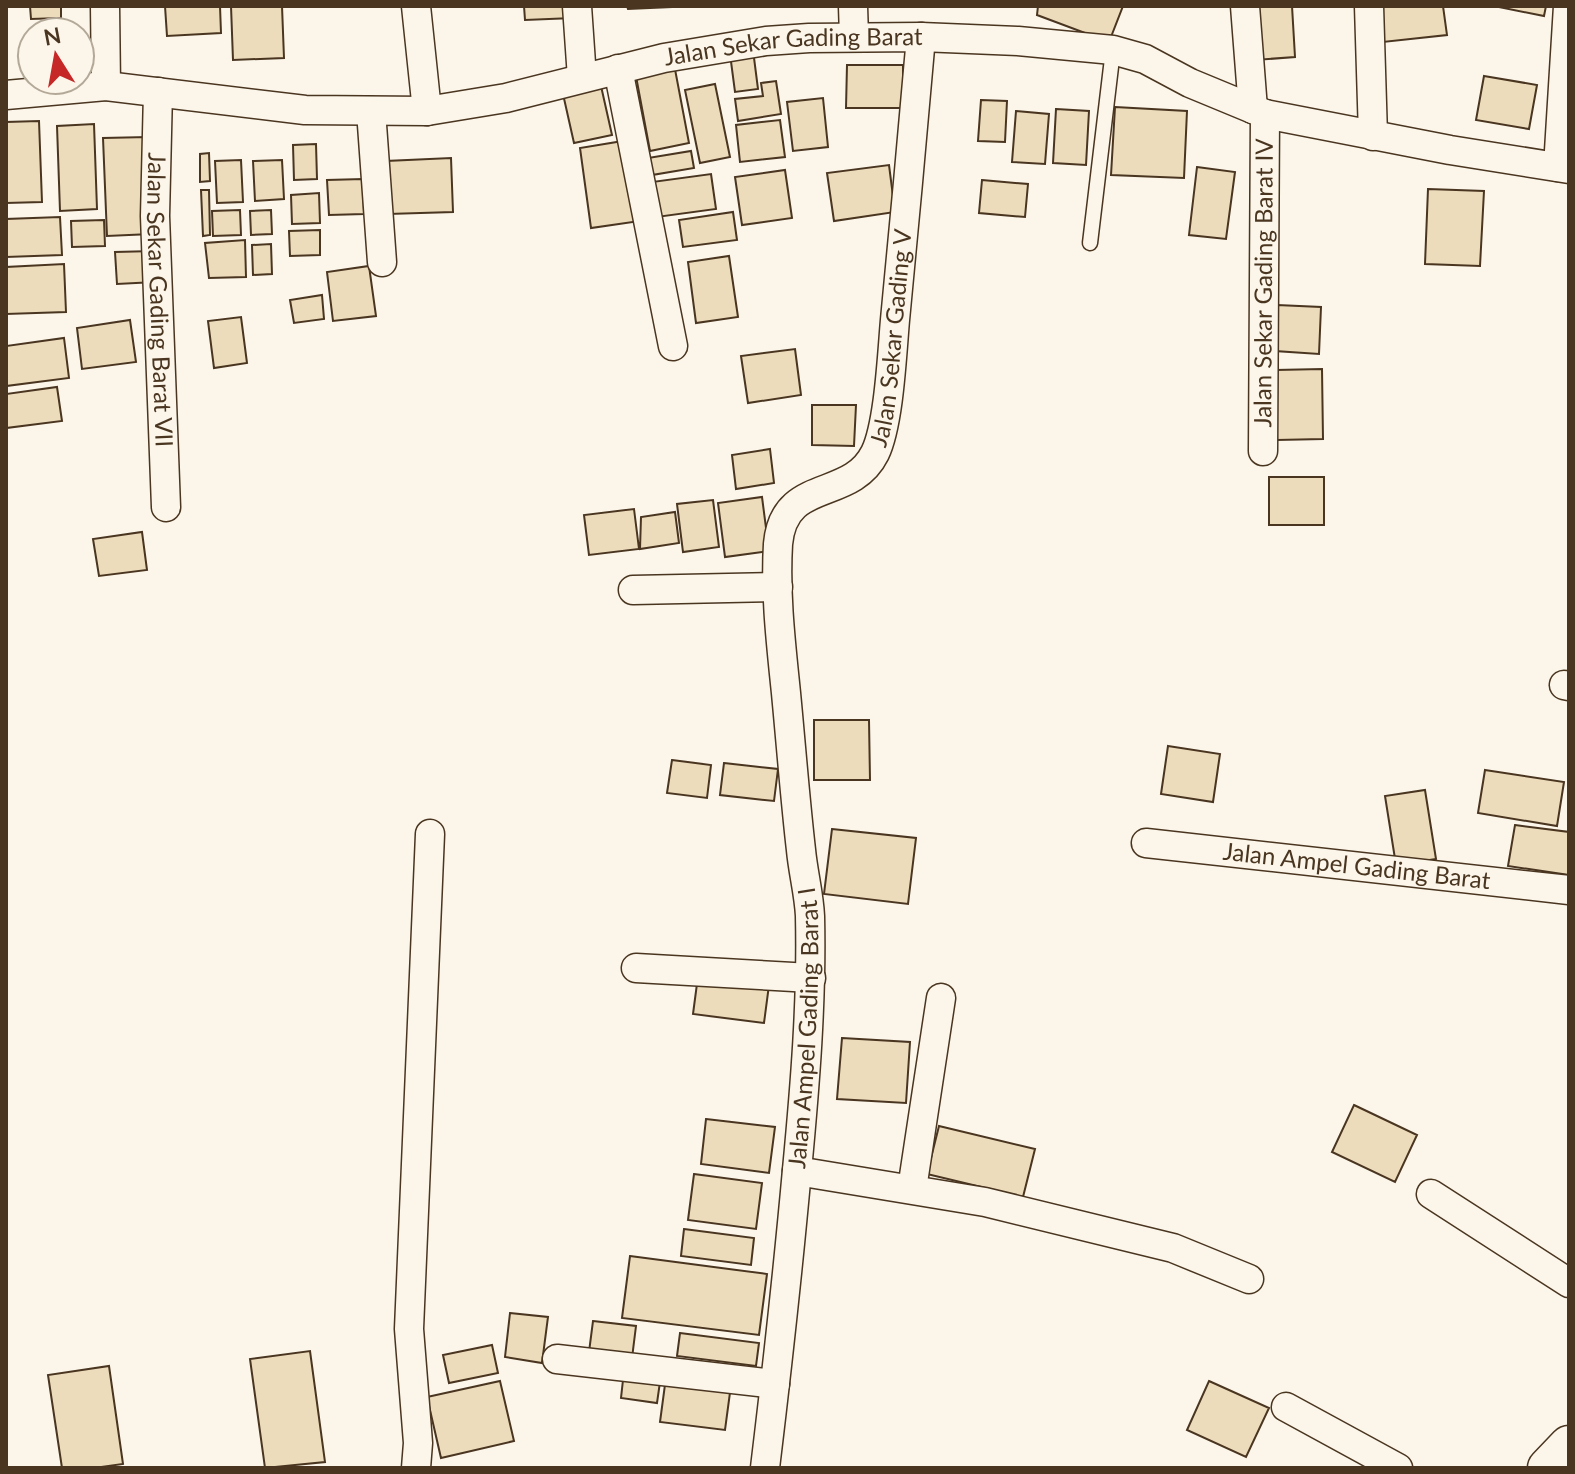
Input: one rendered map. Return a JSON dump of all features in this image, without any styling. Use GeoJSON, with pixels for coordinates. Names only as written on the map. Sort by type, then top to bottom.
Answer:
{"type":"FeatureCollection","features":[{"type":"Feature","properties":{"kind":"main road"},"geometry":{"type":"LineString","coordinates":[[1548,1468],[1569,1446]]}},
{"type":"Feature","properties":{"kind":"street"},"geometry":{"type":"LineString","coordinates":[[105,6],[106,86]]}},
{"type":"Feature","properties":{"kind":"street"},"geometry":{"type":"LineString","coordinates":[[416,6],[427,111]]}},
{"type":"Feature","properties":{"kind":"street"},"geometry":{"type":"LineString","coordinates":[[577,6],[582,78]]}},
{"type":"Feature","properties":{"kind":"street"},"geometry":{"type":"LineString","coordinates":[[853,6],[854,37]]}},
{"type":"Feature","properties":{"kind":"street","name":"Jalan Sekar Gading Barat IV"},"geometry":{"type":"LineString","coordinates":[[1245,6],[1259,112],[1263,451]]}},
{"type":"Feature","properties":{"kind":"street"},"geometry":{"type":"LineString","coordinates":[[1369,6],[1373,136]]}},
{"type":"Feature","properties":{"kind":"street"},"geometry":{"type":"LineString","coordinates":[[1563,168],[1568,6]]}},
{"type":"Feature","properties":{"kind":"street","name":"Jalan Sekar Gading Barat"},"geometry":{"type":"LineString","coordinates":[[6,95],[106,86],[305,110],[427,111],[469,106],[664,58],[766,41],[854,37],[1018,41],[1113,50],[1145,59],[1190,83],[1259,112],[1373,136],[1563,168]]}},
{"type":"Feature","properties":{"kind":"street","name":"Jalan Sekar Gading V"},"geometry":{"type":"LineString","coordinates":[[778,587],[778,543],[787,511],[804,497],[842,483],[862,471],[874,454],[881,435],[893,349],[921,37]]}},
{"type":"Feature","properties":{"kind":"street"},"geometry":{"type":"LineString","coordinates":[[618,69],[673,346]]}},
{"type":"Feature","properties":{"kind":"street","name":"Jalan Sekar Gading Barat VII"},"geometry":{"type":"LineString","coordinates":[[158,92],[155,216],[166,507]]}},
{"type":"Feature","properties":{"kind":"street"},"geometry":{"type":"LineString","coordinates":[[371,111],[382,262]]}},
{"type":"Feature","properties":{"kind":"street"},"geometry":{"type":"LineString","coordinates":[[633,590],[778,587]]}},
{"type":"Feature","properties":{"kind":"street","name":"Jalan Ampel Gading Barat I"},"geometry":{"type":"LineString","coordinates":[[765,1468],[797,1171],[811,978],[809,910],[799,835],[778,587]]}},
{"type":"Feature","properties":{"kind":"street"},"geometry":{"type":"LineString","coordinates":[[416,1468],[418,1443],[409,1329],[430,834]]}},
{"type":"Feature","properties":{"kind":"street","name":"Jalan Ampel Gading Barat"},"geometry":{"type":"LineString","coordinates":[[1146,843],[1569,890]]}},
{"type":"Feature","properties":{"kind":"street"},"geometry":{"type":"LineString","coordinates":[[636,968],[811,978]]}},
{"type":"Feature","properties":{"kind":"street"},"geometry":{"type":"LineString","coordinates":[[912,1189],[941,998]]}},
{"type":"Feature","properties":{"kind":"street"},"geometry":{"type":"LineString","coordinates":[[797,1171],[985,1202],[1173,1248],[1249,1279]]}},
{"type":"Feature","properties":{"kind":"street"},"geometry":{"type":"LineString","coordinates":[[1431,1194],[1569,1283]]}},
{"type":"Feature","properties":{"kind":"street"},"geometry":{"type":"LineString","coordinates":[[557,1359],[775,1384]]}},
{"type":"Feature","properties":{"kind":"street"},"geometry":{"type":"LineString","coordinates":[[1286,1407],[1398,1468]]}},
{"type":"Feature","properties":{"kind":"lane"},"geometry":{"type":"LineString","coordinates":[[1090,243],[1113,50]]}},
{"type":"Feature","properties":{"kind":"building"},"geometry":{"type":"Polygon","coordinates":[[[30,6],[61,6],[61,16],[31,16],[30,6]]]}},
{"type":"Feature","properties":{"kind":"building"},"geometry":{"type":"Polygon","coordinates":[[[165,6],[220,6],[221,33],[167,36],[165,6]]]}},
{"type":"Feature","properties":{"kind":"building"},"geometry":{"type":"Polygon","coordinates":[[[231,6],[282,6],[284,58],[233,60],[231,6]]]}},
{"type":"Feature","properties":{"kind":"building"},"geometry":{"type":"Polygon","coordinates":[[[524,6],[573,6],[573,18],[525,20],[524,6]]]}},
{"type":"Feature","properties":{"kind":"building"},"geometry":{"type":"Polygon","coordinates":[[[627,6],[695,6],[628,9],[627,6]]]}},
{"type":"Feature","properties":{"kind":"building"},"geometry":{"type":"Polygon","coordinates":[[[1038,6],[1123,6],[1109,42],[1037,15],[1038,6]]]}},
{"type":"Feature","properties":{"kind":"building"},"geometry":{"type":"Polygon","coordinates":[[[1252,6],[1292,6],[1295,57],[1255,60],[1252,6]]]}},
{"type":"Feature","properties":{"kind":"building"},"geometry":{"type":"Polygon","coordinates":[[[1378,6],[1443,6],[1447,35],[1383,42],[1378,6]]]}},
{"type":"Feature","properties":{"kind":"building"},"geometry":{"type":"Polygon","coordinates":[[[1494,6],[1546,6],[1544,16],[1494,6]]]}},
{"type":"Feature","properties":{"kind":"building"},"geometry":{"type":"Polygon","coordinates":[[[753,50],[758,89],[735,92],[730,54],[753,50]]]}},
{"type":"Feature","properties":{"kind":"building"},"geometry":{"type":"Polygon","coordinates":[[[674,64],[689,143],[650,151],[635,71],[674,64]]]}},
{"type":"Feature","properties":{"kind":"building"},"geometry":{"type":"Polygon","coordinates":[[[847,65],[903,65],[903,108],[846,108],[847,65]]]}},
{"type":"Feature","properties":{"kind":"building"},"geometry":{"type":"Polygon","coordinates":[[[1484,76],[1537,85],[1529,129],[1476,120],[1484,76]]]}},
{"type":"Feature","properties":{"kind":"building"},"geometry":{"type":"Polygon","coordinates":[[[776,81],[781,114],[738,121],[735,99],[763,96],[761,83],[776,81]]]}},
{"type":"Feature","properties":{"kind":"building"},"geometry":{"type":"Polygon","coordinates":[[[715,84],[730,157],[700,163],[685,90],[715,84]]]}},
{"type":"Feature","properties":{"kind":"building"},"geometry":{"type":"Polygon","coordinates":[[[601,86],[612,135],[574,143],[563,94],[601,86]]]}},
{"type":"Feature","properties":{"kind":"building"},"geometry":{"type":"Polygon","coordinates":[[[823,98],[828,147],[793,151],[787,102],[823,98]]]}},
{"type":"Feature","properties":{"kind":"building"},"geometry":{"type":"Polygon","coordinates":[[[981,100],[1007,101],[1005,142],[978,141],[981,100]]]}},
{"type":"Feature","properties":{"kind":"building"},"geometry":{"type":"Polygon","coordinates":[[[1115,107],[1187,111],[1184,178],[1111,175],[1115,107]]]}},
{"type":"Feature","properties":{"kind":"building"},"geometry":{"type":"Polygon","coordinates":[[[1056,109],[1089,111],[1086,165],[1053,163],[1056,109]]]}},
{"type":"Feature","properties":{"kind":"building"},"geometry":{"type":"Polygon","coordinates":[[[1016,111],[1049,114],[1045,164],[1012,162],[1016,111]]]}},
{"type":"Feature","properties":{"kind":"building"},"geometry":{"type":"Polygon","coordinates":[[[780,120],[785,157],[740,162],[736,125],[780,120]]]}},
{"type":"Feature","properties":{"kind":"building"},"geometry":{"type":"Polygon","coordinates":[[[39,121],[42,202],[6,203],[6,122],[39,121]]]}},
{"type":"Feature","properties":{"kind":"building"},"geometry":{"type":"Polygon","coordinates":[[[94,124],[97,209],[60,211],[57,126],[94,124]]]}},
{"type":"Feature","properties":{"kind":"building"},"geometry":{"type":"Polygon","coordinates":[[[148,137],[151,234],[107,236],[103,138],[148,137]]]}},
{"type":"Feature","properties":{"kind":"building"},"geometry":{"type":"Polygon","coordinates":[[[629,140],[640,221],[591,228],[580,148],[629,140]]]}},
{"type":"Feature","properties":{"kind":"building"},"geometry":{"type":"Polygon","coordinates":[[[316,144],[317,179],[294,180],[293,145],[316,144]]]}},
{"type":"Feature","properties":{"kind":"building"},"geometry":{"type":"Polygon","coordinates":[[[691,151],[694,168],[652,175],[648,158],[691,151]]]}},
{"type":"Feature","properties":{"kind":"building"},"geometry":{"type":"Polygon","coordinates":[[[209,153],[210,181],[200,182],[200,154],[209,153]]]}},
{"type":"Feature","properties":{"kind":"building"},"geometry":{"type":"Polygon","coordinates":[[[451,158],[453,212],[388,214],[386,161],[451,158]]]}},
{"type":"Feature","properties":{"kind":"building"},"geometry":{"type":"Polygon","coordinates":[[[241,160],[243,202],[217,203],[215,161],[241,160]]]}},
{"type":"Feature","properties":{"kind":"building"},"geometry":{"type":"Polygon","coordinates":[[[282,160],[284,199],[255,201],[253,161],[282,160]]]}},
{"type":"Feature","properties":{"kind":"building"},"geometry":{"type":"Polygon","coordinates":[[[889,165],[895,212],[834,221],[827,173],[889,165]]]}},
{"type":"Feature","properties":{"kind":"building"},"geometry":{"type":"Polygon","coordinates":[[[1197,167],[1235,172],[1226,239],[1189,235],[1197,167]]]}},
{"type":"Feature","properties":{"kind":"building"},"geometry":{"type":"Polygon","coordinates":[[[785,170],[792,218],[742,225],[735,177],[785,170]]]}},
{"type":"Feature","properties":{"kind":"building"},"geometry":{"type":"Polygon","coordinates":[[[711,174],[716,209],[657,217],[652,182],[711,174]]]}},
{"type":"Feature","properties":{"kind":"building"},"geometry":{"type":"Polygon","coordinates":[[[363,179],[364,214],[329,215],[327,180],[363,179]]]}},
{"type":"Feature","properties":{"kind":"building"},"geometry":{"type":"Polygon","coordinates":[[[982,180],[1028,184],[1025,217],[979,213],[982,180]]]}},
{"type":"Feature","properties":{"kind":"building"},"geometry":{"type":"Polygon","coordinates":[[[1428,189],[1484,191],[1480,266],[1425,264],[1428,189]]]}},
{"type":"Feature","properties":{"kind":"building"},"geometry":{"type":"Polygon","coordinates":[[[201,190],[209,190],[210,235],[203,236],[201,190]]]}},
{"type":"Feature","properties":{"kind":"building"},"geometry":{"type":"Polygon","coordinates":[[[319,193],[320,223],[292,224],[291,195],[319,193]]]}},
{"type":"Feature","properties":{"kind":"building"},"geometry":{"type":"Polygon","coordinates":[[[240,210],[241,235],[213,236],[212,211],[240,210]]]}},
{"type":"Feature","properties":{"kind":"building"},"geometry":{"type":"Polygon","coordinates":[[[271,210],[272,234],[251,235],[250,211],[271,210]]]}},
{"type":"Feature","properties":{"kind":"building"},"geometry":{"type":"Polygon","coordinates":[[[733,212],[737,240],[683,247],[679,220],[733,212]]]}},
{"type":"Feature","properties":{"kind":"building"},"geometry":{"type":"Polygon","coordinates":[[[60,217],[62,255],[6,257],[6,219],[60,217]]]}},
{"type":"Feature","properties":{"kind":"building"},"geometry":{"type":"Polygon","coordinates":[[[104,220],[105,246],[72,247],[71,221],[104,220]]]}},
{"type":"Feature","properties":{"kind":"building"},"geometry":{"type":"Polygon","coordinates":[[[320,230],[320,255],[290,256],[289,231],[320,230]]]}},
{"type":"Feature","properties":{"kind":"building"},"geometry":{"type":"Polygon","coordinates":[[[245,240],[246,277],[209,278],[205,243],[245,240]]]}},
{"type":"Feature","properties":{"kind":"building"},"geometry":{"type":"Polygon","coordinates":[[[271,244],[272,274],[253,275],[252,245],[271,244]]]}},
{"type":"Feature","properties":{"kind":"building"},"geometry":{"type":"Polygon","coordinates":[[[154,251],[155,282],[117,284],[115,252],[154,251]]]}},
{"type":"Feature","properties":{"kind":"building"},"geometry":{"type":"Polygon","coordinates":[[[729,256],[738,317],[696,323],[688,262],[729,256]]]}},
{"type":"Feature","properties":{"kind":"building"},"geometry":{"type":"Polygon","coordinates":[[[64,264],[66,312],[6,314],[6,267],[64,264]]]}},
{"type":"Feature","properties":{"kind":"building"},"geometry":{"type":"Polygon","coordinates":[[[369,266],[376,316],[333,321],[327,272],[369,266]]]}},
{"type":"Feature","properties":{"kind":"building"},"geometry":{"type":"Polygon","coordinates":[[[322,295],[324,319],[294,323],[290,300],[322,295]]]}},
{"type":"Feature","properties":{"kind":"building"},"geometry":{"type":"Polygon","coordinates":[[[1277,305],[1321,307],[1319,354],[1275,351],[1277,305]]]}},
{"type":"Feature","properties":{"kind":"building"},"geometry":{"type":"Polygon","coordinates":[[[241,317],[247,363],[214,368],[208,321],[241,317]]]}},
{"type":"Feature","properties":{"kind":"building"},"geometry":{"type":"Polygon","coordinates":[[[130,320],[136,362],[82,369],[77,328],[130,320]]]}},
{"type":"Feature","properties":{"kind":"building"},"geometry":{"type":"Polygon","coordinates":[[[64,338],[69,378],[6,386],[6,346],[64,338]]]}},
{"type":"Feature","properties":{"kind":"building"},"geometry":{"type":"Polygon","coordinates":[[[795,349],[801,395],[748,403],[741,356],[795,349]]]}},
{"type":"Feature","properties":{"kind":"building"},"geometry":{"type":"Polygon","coordinates":[[[1322,369],[1323,439],[1277,440],[1276,370],[1322,369]]]}},
{"type":"Feature","properties":{"kind":"building"},"geometry":{"type":"Polygon","coordinates":[[[57,387],[62,421],[6,428],[6,394],[57,387]]]}},
{"type":"Feature","properties":{"kind":"building"},"geometry":{"type":"Polygon","coordinates":[[[812,405],[856,405],[854,446],[812,445],[812,405]]]}},
{"type":"Feature","properties":{"kind":"building"},"geometry":{"type":"Polygon","coordinates":[[[770,449],[774,483],[736,489],[732,455],[770,449]]]}},
{"type":"Feature","properties":{"kind":"building"},"geometry":{"type":"Polygon","coordinates":[[[1269,477],[1324,477],[1324,525],[1269,525],[1269,477]]]}},
{"type":"Feature","properties":{"kind":"building"},"geometry":{"type":"Polygon","coordinates":[[[762,497],[769,551],[725,557],[718,503],[762,497]]]}},
{"type":"Feature","properties":{"kind":"building"},"geometry":{"type":"Polygon","coordinates":[[[713,500],[719,547],[683,552],[677,504],[713,500]]]}},
{"type":"Feature","properties":{"kind":"building"},"geometry":{"type":"Polygon","coordinates":[[[634,509],[639,549],[589,555],[584,515],[634,509]]]}},
{"type":"Feature","properties":{"kind":"building"},"geometry":{"type":"Polygon","coordinates":[[[675,512],[679,543],[640,549],[641,517],[675,512]]]}},
{"type":"Feature","properties":{"kind":"building"},"geometry":{"type":"Polygon","coordinates":[[[142,532],[147,570],[99,576],[93,539],[142,532]]]}},
{"type":"Feature","properties":{"kind":"building"},"geometry":{"type":"Polygon","coordinates":[[[814,720],[869,720],[870,780],[814,780],[814,720]]]}},
{"type":"Feature","properties":{"kind":"building"},"geometry":{"type":"Polygon","coordinates":[[[1168,746],[1220,754],[1213,802],[1161,794],[1168,746]]]}},
{"type":"Feature","properties":{"kind":"building"},"geometry":{"type":"Polygon","coordinates":[[[672,760],[711,765],[707,798],[667,793],[672,760]]]}},
{"type":"Feature","properties":{"kind":"building"},"geometry":{"type":"Polygon","coordinates":[[[724,763],[778,769],[774,801],[720,795],[724,763]]]}},
{"type":"Feature","properties":{"kind":"building"},"geometry":{"type":"Polygon","coordinates":[[[1485,770],[1564,782],[1557,826],[1478,813],[1485,770]]]}},
{"type":"Feature","properties":{"kind":"building"},"geometry":{"type":"Polygon","coordinates":[[[1425,790],[1436,859],[1396,865],[1385,796],[1425,790]]]}},
{"type":"Feature","properties":{"kind":"building"},"geometry":{"type":"Polygon","coordinates":[[[1515,825],[1569,832],[1569,875],[1508,866],[1515,825]]]}},
{"type":"Feature","properties":{"kind":"building"},"geometry":{"type":"Polygon","coordinates":[[[832,829],[916,838],[908,904],[824,894],[832,829]]]}},
{"type":"Feature","properties":{"kind":"building"},"geometry":{"type":"Polygon","coordinates":[[[698,976],[769,985],[764,1023],[693,1014],[698,976]]]}},
{"type":"Feature","properties":{"kind":"building"},"geometry":{"type":"Polygon","coordinates":[[[842,1038],[910,1042],[906,1103],[837,1099],[842,1038]]]}},
{"type":"Feature","properties":{"kind":"building"},"geometry":{"type":"Polygon","coordinates":[[[1354,1105],[1417,1135],[1395,1182],[1332,1152],[1354,1105]]]}},
{"type":"Feature","properties":{"kind":"building"},"geometry":{"type":"Polygon","coordinates":[[[706,1119],[775,1127],[769,1173],[701,1164],[706,1119]]]}},
{"type":"Feature","properties":{"kind":"building"},"geometry":{"type":"Polygon","coordinates":[[[939,1126],[1035,1149],[1023,1197],[927,1174],[939,1126]]]}},
{"type":"Feature","properties":{"kind":"building"},"geometry":{"type":"Polygon","coordinates":[[[694,1174],[762,1183],[756,1229],[688,1220],[694,1174]]]}},
{"type":"Feature","properties":{"kind":"building"},"geometry":{"type":"Polygon","coordinates":[[[684,1229],[754,1238],[751,1265],[681,1256],[684,1229]]]}},
{"type":"Feature","properties":{"kind":"building"},"geometry":{"type":"Polygon","coordinates":[[[630,1256],[767,1274],[759,1335],[622,1318],[630,1256]]]}},
{"type":"Feature","properties":{"kind":"building"},"geometry":{"type":"Polygon","coordinates":[[[510,1313],[548,1317],[542,1363],[505,1357],[510,1313]]]}},
{"type":"Feature","properties":{"kind":"building"},"geometry":{"type":"Polygon","coordinates":[[[593,1321],[636,1326],[632,1358],[589,1352],[593,1321]]]}},
{"type":"Feature","properties":{"kind":"building"},"geometry":{"type":"Polygon","coordinates":[[[680,1333],[759,1343],[756,1366],[677,1356],[680,1333]]]}},
{"type":"Feature","properties":{"kind":"building"},"geometry":{"type":"Polygon","coordinates":[[[492,1345],[498,1373],[449,1383],[443,1355],[492,1345]]]}},
{"type":"Feature","properties":{"kind":"building"},"geometry":{"type":"Polygon","coordinates":[[[310,1351],[325,1462],[265,1468],[250,1359],[310,1351]]]}},
{"type":"Feature","properties":{"kind":"building"},"geometry":{"type":"Polygon","coordinates":[[[109,1366],[123,1464],[62,1468],[48,1375],[109,1366]]]}},
{"type":"Feature","properties":{"kind":"building"},"geometry":{"type":"Polygon","coordinates":[[[624,1371],[661,1375],[657,1403],[621,1398],[624,1371]]]}},
{"type":"Feature","properties":{"kind":"building"},"geometry":{"type":"Polygon","coordinates":[[[666,1377],[731,1385],[725,1430],[660,1422],[666,1377]]]}},
{"type":"Feature","properties":{"kind":"building"},"geometry":{"type":"Polygon","coordinates":[[[500,1381],[514,1441],[441,1458],[427,1397],[500,1381]]]}},
{"type":"Feature","properties":{"kind":"building"},"geometry":{"type":"Polygon","coordinates":[[[1209,1381],[1269,1408],[1246,1457],[1187,1430],[1209,1381]]]}}]}
